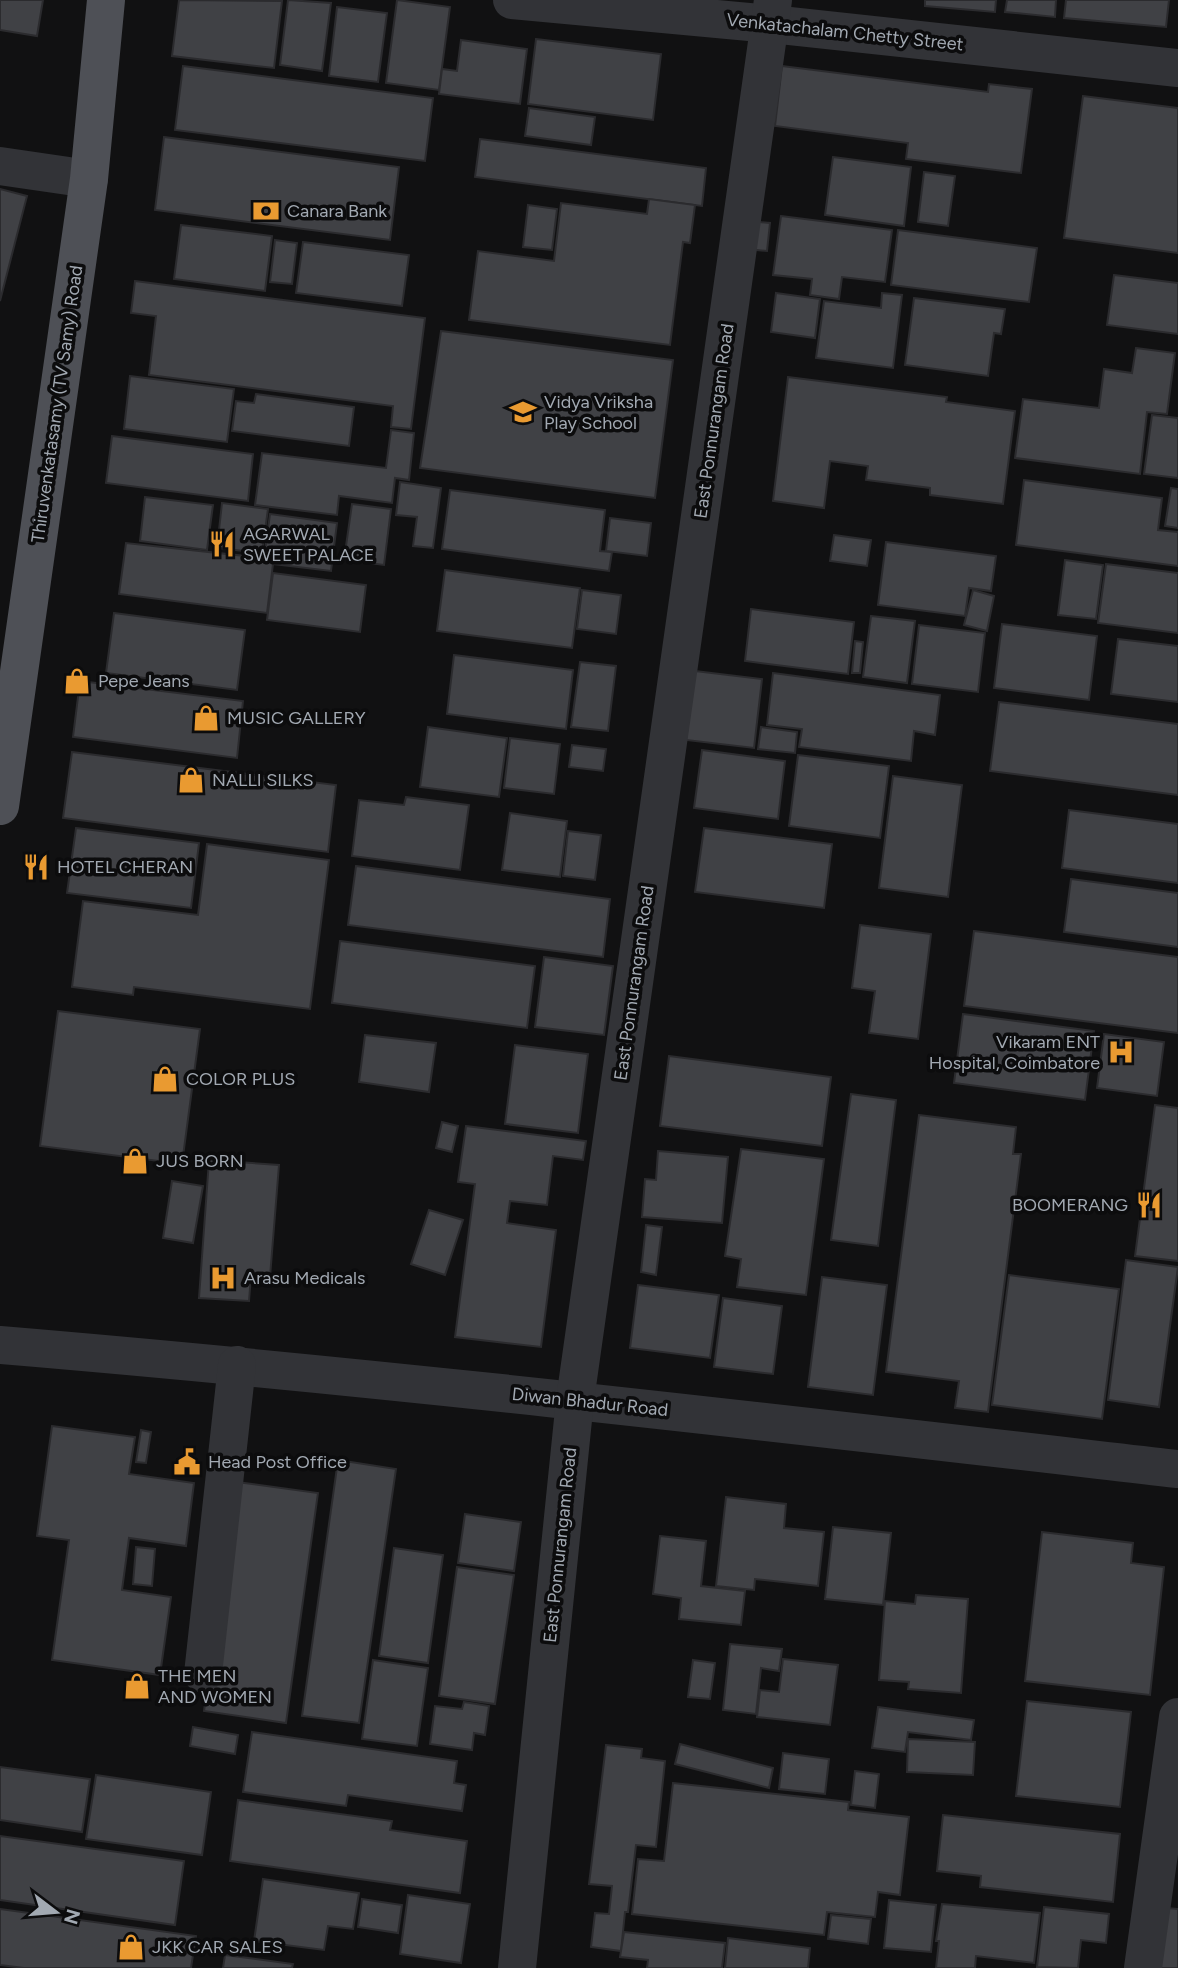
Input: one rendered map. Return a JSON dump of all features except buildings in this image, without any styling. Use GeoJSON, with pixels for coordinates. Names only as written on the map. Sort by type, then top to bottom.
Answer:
{"type":"FeatureCollection","features":[{"type":"Feature","properties":{"kind":"main road","name":"Thiruvenkatasamy (TV Samy) Road"},"geometry":{"type":"LineString","coordinates":[[0,806],[89,179],[106,0]]}},
{"type":"Feature","properties":{"kind":"street","name":"Venkatachalam Chetty Street"},"geometry":{"type":"LineString","coordinates":[[512,0],[772,12],[1178,68]]}},
{"type":"Feature","properties":{"kind":"street","name":"East Ponnurangam Road"},"geometry":{"type":"LineString","coordinates":[[517,1968],[575,1400],[772,12]]}},
{"type":"Feature","properties":{"kind":"street"},"geometry":{"type":"LineString","coordinates":[[0,166],[89,179]]}},
{"type":"Feature","properties":{"kind":"street","name":"Diwan Bhadur Road"},"geometry":{"type":"LineString","coordinates":[[0,1345],[237,1365],[575,1400],[1178,1469]]}},
{"type":"Feature","properties":{"kind":"street"},"geometry":{"type":"LineString","coordinates":[[203,1674],[237,1365]]}},
{"type":"Feature","properties":{"kind":"street"},"geometry":{"type":"LineString","coordinates":[[1143,1968],[1178,1717]]}},
{"type":"Feature","properties":{"kind":"place","name":"Canara Bank"},"geometry":{"type":"Point","coordinates":[266,211]}},
{"type":"Feature","properties":{"kind":"place","name":"Vidya Vriksha Play School"},"geometry":{"type":"Point","coordinates":[523,412]}},
{"type":"Feature","properties":{"kind":"place","name":"AGARWAL SWEET PALACE"},"geometry":{"type":"Point","coordinates":[222,544]}},
{"type":"Feature","properties":{"kind":"place","name":"Pepe Jeans"},"geometry":{"type":"Point","coordinates":[77,681]}},
{"type":"Feature","properties":{"kind":"place","name":"MUSIC GALLERY"},"geometry":{"type":"Point","coordinates":[206,718]}},
{"type":"Feature","properties":{"kind":"place","name":"NALLI SILKS"},"geometry":{"type":"Point","coordinates":[191,780]}},
{"type":"Feature","properties":{"kind":"place","name":"HOTEL CHERAN"},"geometry":{"type":"Point","coordinates":[36,867]}},
{"type":"Feature","properties":{"kind":"place","name":"Vikaram ENT Hospital, Coimbatore"},"geometry":{"type":"Point","coordinates":[1121,1052]}},
{"type":"Feature","properties":{"kind":"place","name":"COLOR PLUS"},"geometry":{"type":"Point","coordinates":[165,1079]}},
{"type":"Feature","properties":{"kind":"place","name":"JUS BORN"},"geometry":{"type":"Point","coordinates":[135,1161]}},
{"type":"Feature","properties":{"kind":"place","name":"BOOMERANG"},"geometry":{"type":"Point","coordinates":[1149,1205]}},
{"type":"Feature","properties":{"kind":"place","name":"Arasu Medicals"},"geometry":{"type":"Point","coordinates":[223,1278]}},
{"type":"Feature","properties":{"kind":"place","name":"Head Post Office"},"geometry":{"type":"Point","coordinates":[187,1462]}},
{"type":"Feature","properties":{"kind":"place","name":"THE MEN AND WOMEN"},"geometry":{"type":"Point","coordinates":[137,1686]}},
{"type":"Feature","properties":{"kind":"place","name":"JKK CAR SALES"},"geometry":{"type":"Point","coordinates":[131,1947]}}]}
